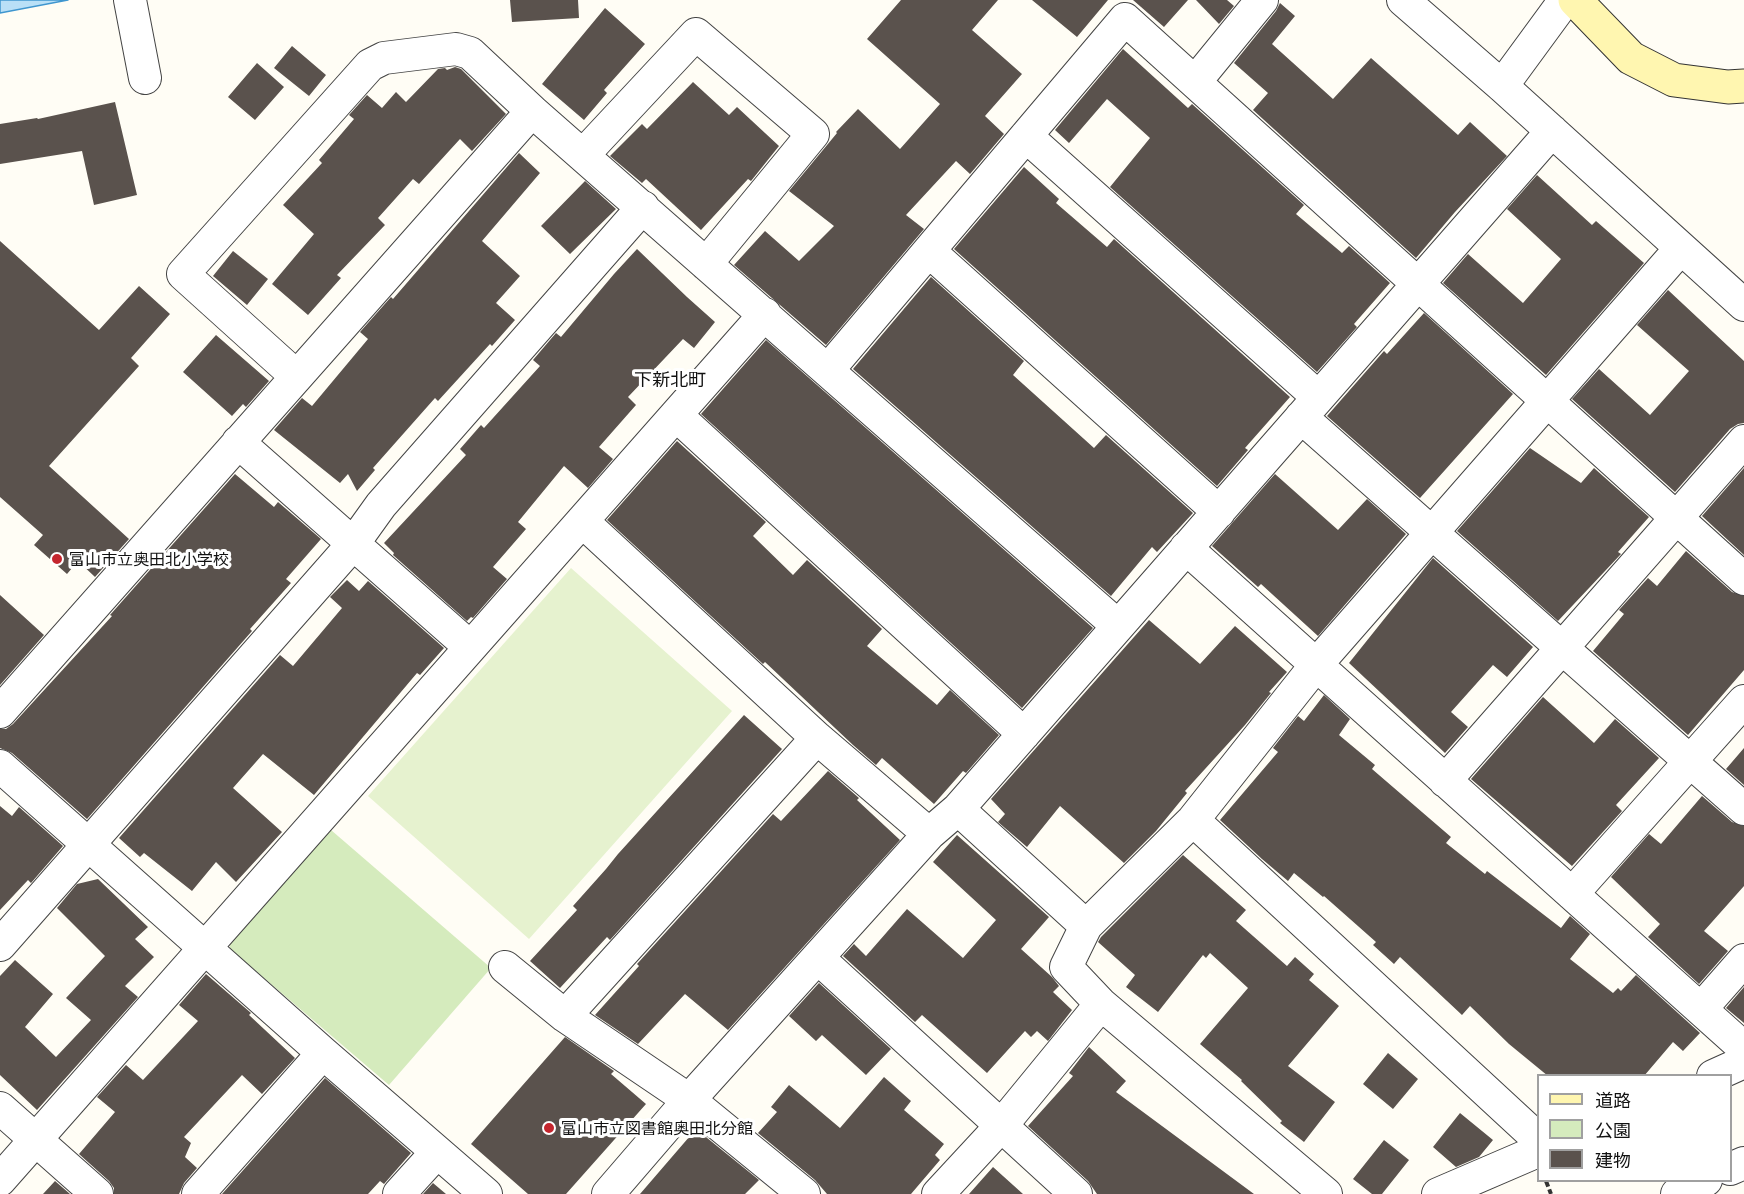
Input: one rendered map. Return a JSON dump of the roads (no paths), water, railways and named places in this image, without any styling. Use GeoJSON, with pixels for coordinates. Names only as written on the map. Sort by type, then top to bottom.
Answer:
{"type":"FeatureCollection","features":[{"type":"Feature","properties":{"kind":"street"},"geometry":{"type":"LineString","coordinates":[[130,0],[145,78]]}},
{"type":"Feature","properties":{"kind":"street"},"geometry":{"type":"LineString","coordinates":[[1195,82],[1263,0]]}},
{"type":"Feature","properties":{"kind":"street"},"geometry":{"type":"LineString","coordinates":[[1403,0],[1502,86],[1744,305]]}},
{"type":"Feature","properties":{"kind":"street"},"geometry":{"type":"LineString","coordinates":[[1502,86],[1565,0]]}},
{"type":"Feature","properties":{"kind":"street"},"geometry":{"type":"LineString","coordinates":[[1575,0],[1631,58],[1674,80],[1728,87],[1744,86]]}},
{"type":"Feature","properties":{"kind":"street"},"geometry":{"type":"LineString","coordinates":[[828,370],[1125,19],[1744,579]]}},
{"type":"Feature","properties":{"kind":"street"},"geometry":{"type":"LineString","coordinates":[[583,155],[696,34],[813,134],[706,264]]}},
{"type":"Feature","properties":{"kind":"street"},"geometry":{"type":"LineString","coordinates":[[296,376],[183,274],[370,65],[384,58],[456,49],[470,53],[532,111],[1118,626]]}},
{"type":"Feature","properties":{"kind":"street"},"geometry":{"type":"LineString","coordinates":[[0,712],[532,111]]}},
{"type":"Feature","properties":{"kind":"street"},"geometry":{"type":"LineString","coordinates":[[608,1194],[688,1100],[929,834],[958,809],[1552,131]]}},
{"type":"Feature","properties":{"kind":"street"},"geometry":{"type":"LineString","coordinates":[[1026,136],[1310,407],[1432,532],[1744,809]]}},
{"type":"Feature","properties":{"kind":"street"},"geometry":{"type":"LineString","coordinates":[[0,945],[353,544],[381,505],[643,207]]}},
{"type":"Feature","properties":{"kind":"street"},"geometry":{"type":"LineString","coordinates":[[1326,1194],[1101,1004],[1066,967],[1086,926],[1193,820],[1316,665],[1681,248]]}},
{"type":"Feature","properties":{"kind":"street"},"geometry":{"type":"LineString","coordinates":[[929,251],[1219,512]]}},
{"type":"Feature","properties":{"kind":"street"},"geometry":{"type":"LineString","coordinates":[[0,1180],[765,314]]}},
{"type":"Feature","properties":{"kind":"street"},"geometry":{"type":"LineString","coordinates":[[676,415],[1024,734]]}},
{"type":"Feature","properties":{"kind":"street"},"geometry":{"type":"LineString","coordinates":[[1445,781],[1744,441]]}},
{"type":"Feature","properties":{"kind":"street"},"geometry":{"type":"LineString","coordinates":[[238,442],[470,647]]}},
{"type":"Feature","properties":{"kind":"street"},"geometry":{"type":"LineString","coordinates":[[582,521],[817,738],[929,834]]}},
{"type":"Feature","properties":{"kind":"street"},"geometry":{"type":"LineString","coordinates":[[1186,548],[1744,1048]]}},
{"type":"Feature","properties":{"kind":"street"},"geometry":{"type":"LineString","coordinates":[[1572,894],[1744,701]]}},
{"type":"Feature","properties":{"kind":"street"},"geometry":{"type":"LineString","coordinates":[[565,1016],[817,738]]}},
{"type":"Feature","properties":{"kind":"street"},"geometry":{"type":"LineString","coordinates":[[0,766],[323,1053],[486,1194]]}},
{"type":"Feature","properties":{"kind":"street"},"geometry":{"type":"LineString","coordinates":[[958,809],[1086,926]]}},
{"type":"Feature","properties":{"kind":"street"},"geometry":{"type":"LineString","coordinates":[[1193,820],[1537,1137]]}},
{"type":"Feature","properties":{"kind":"street"},"geometry":{"type":"LineString","coordinates":[[818,958],[1076,1194]]}},
{"type":"Feature","properties":{"kind":"street"},"geometry":{"type":"LineString","coordinates":[[1701,1009],[1744,960]]}},
{"type":"Feature","properties":{"kind":"street"},"geometry":{"type":"LineString","coordinates":[[505,967],[565,1016],[688,1100],[804,1194]]}},
{"type":"Feature","properties":{"kind":"street"},"geometry":{"type":"LineString","coordinates":[[938,1194],[1001,1126],[1101,1004]]}},
{"type":"Feature","properties":{"kind":"street"},"geometry":{"type":"LineString","coordinates":[[198,1194],[323,1053]]}},
{"type":"Feature","properties":{"kind":"street"},"geometry":{"type":"LineString","coordinates":[[1717,1074],[1744,1062]]}},
{"type":"Feature","properties":{"kind":"street"},"geometry":{"type":"LineString","coordinates":[[0,1108],[97,1194]]}},
{"type":"Feature","properties":{"kind":"street"},"geometry":{"type":"LineString","coordinates":[[1438,1194],[1537,1151]]}},
{"type":"Feature","properties":{"kind":"street"},"geometry":{"type":"LineString","coordinates":[[399,1194],[437,1152]]}},
{"type":"Feature","properties":{"kind":"street"},"geometry":{"type":"LineString","coordinates":[[1677,1194],[1702,1182]]}},
{"type":"Feature","properties":{"kind":"water"},"geometry":{"type":"Polygon","coordinates":[[[0,0],[68,0],[0,13],[0,0]]]}},
{"type":"Feature","properties":{"kind":"place","name":"富山市立奥田北小学校"},"geometry":{"type":"Point","coordinates":[57,559]}},
{"type":"Feature","properties":{"kind":"place","name":"富山市立図書館奥田北分館"},"geometry":{"type":"Point","coordinates":[549,1128]}},
{"type":"Feature","properties":{"kind":"district","name":"下新北町"},"geometry":{"type":"Point","coordinates":[670,379]}}]}
